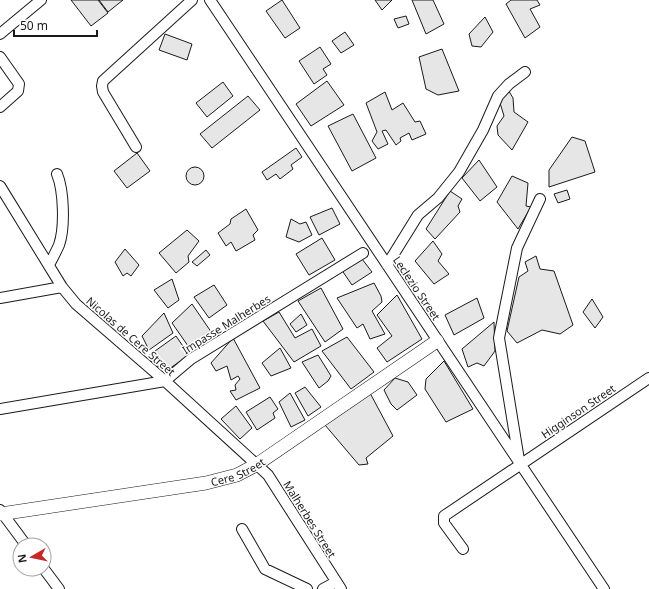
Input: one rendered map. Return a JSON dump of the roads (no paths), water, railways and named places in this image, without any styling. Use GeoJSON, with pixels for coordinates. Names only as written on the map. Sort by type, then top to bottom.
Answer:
{"type":"FeatureCollection","features":[{"type":"Feature","properties":{"kind":"street"},"geometry":{"type":"LineString","coordinates":[[0,34],[41,0]]}},
{"type":"Feature","properties":{"kind":"street"},"geometry":{"type":"LineString","coordinates":[[136,147],[103,92],[103,81],[192,0]]}},
{"type":"Feature","properties":{"kind":"street","name":"Leclezio Street"},"geometry":{"type":"LineString","coordinates":[[210,0],[604,589]]}},
{"type":"Feature","properties":{"kind":"street"},"geometry":{"type":"LineString","coordinates":[[0,57],[19,84],[18,91],[0,107]]}},
{"type":"Feature","properties":{"kind":"street"},"geometry":{"type":"LineString","coordinates":[[387,265],[418,215],[438,198],[459,172],[483,130],[498,96],[509,84],[525,72]]}},
{"type":"Feature","properties":{"kind":"street"},"geometry":{"type":"LineString","coordinates":[[49,265],[60,244],[63,204],[61,184],[57,174]]}},
{"type":"Feature","properties":{"kind":"street","name":"Nicolas de Cere Street"},"geometry":{"type":"LineString","coordinates":[[0,186],[62,287],[87,315],[165,381],[256,465]]}},
{"type":"Feature","properties":{"kind":"street"},"geometry":{"type":"LineString","coordinates":[[520,464],[499,338],[517,248],[540,199]]}},
{"type":"Feature","properties":{"kind":"street","name":"Impasse Malherbes"},"geometry":{"type":"LineString","coordinates":[[165,381],[191,359],[363,254]]}},
{"type":"Feature","properties":{"kind":"street"},"geometry":{"type":"LineString","coordinates":[[0,298],[62,287]]}},
{"type":"Feature","properties":{"kind":"street","name":"Cere Street"},"geometry":{"type":"LineString","coordinates":[[1,512],[206,483],[237,475],[256,465],[437,341]]}},
{"type":"Feature","properties":{"kind":"street","name":"Higginson Street"},"geometry":{"type":"LineString","coordinates":[[463,549],[444,523],[444,516],[649,378]]}},
{"type":"Feature","properties":{"kind":"street"},"geometry":{"type":"LineString","coordinates":[[0,409],[165,381]]}},
{"type":"Feature","properties":{"kind":"street","name":"Malherbes Street"},"geometry":{"type":"LineString","coordinates":[[256,465],[268,475],[339,586]]}},
{"type":"Feature","properties":{"kind":"street"},"geometry":{"type":"LineString","coordinates":[[1,512],[20,537]]}},
{"type":"Feature","properties":{"kind":"street"},"geometry":{"type":"LineString","coordinates":[[242,529],[265,568],[307,589]]}},
{"type":"Feature","properties":{"kind":"street"},"geometry":{"type":"LineString","coordinates":[[50,577],[59,589]]}},
{"type":"Feature","properties":{"kind":"street"},"geometry":{"type":"LineString","coordinates":[[323,589],[339,586]]}}]}
